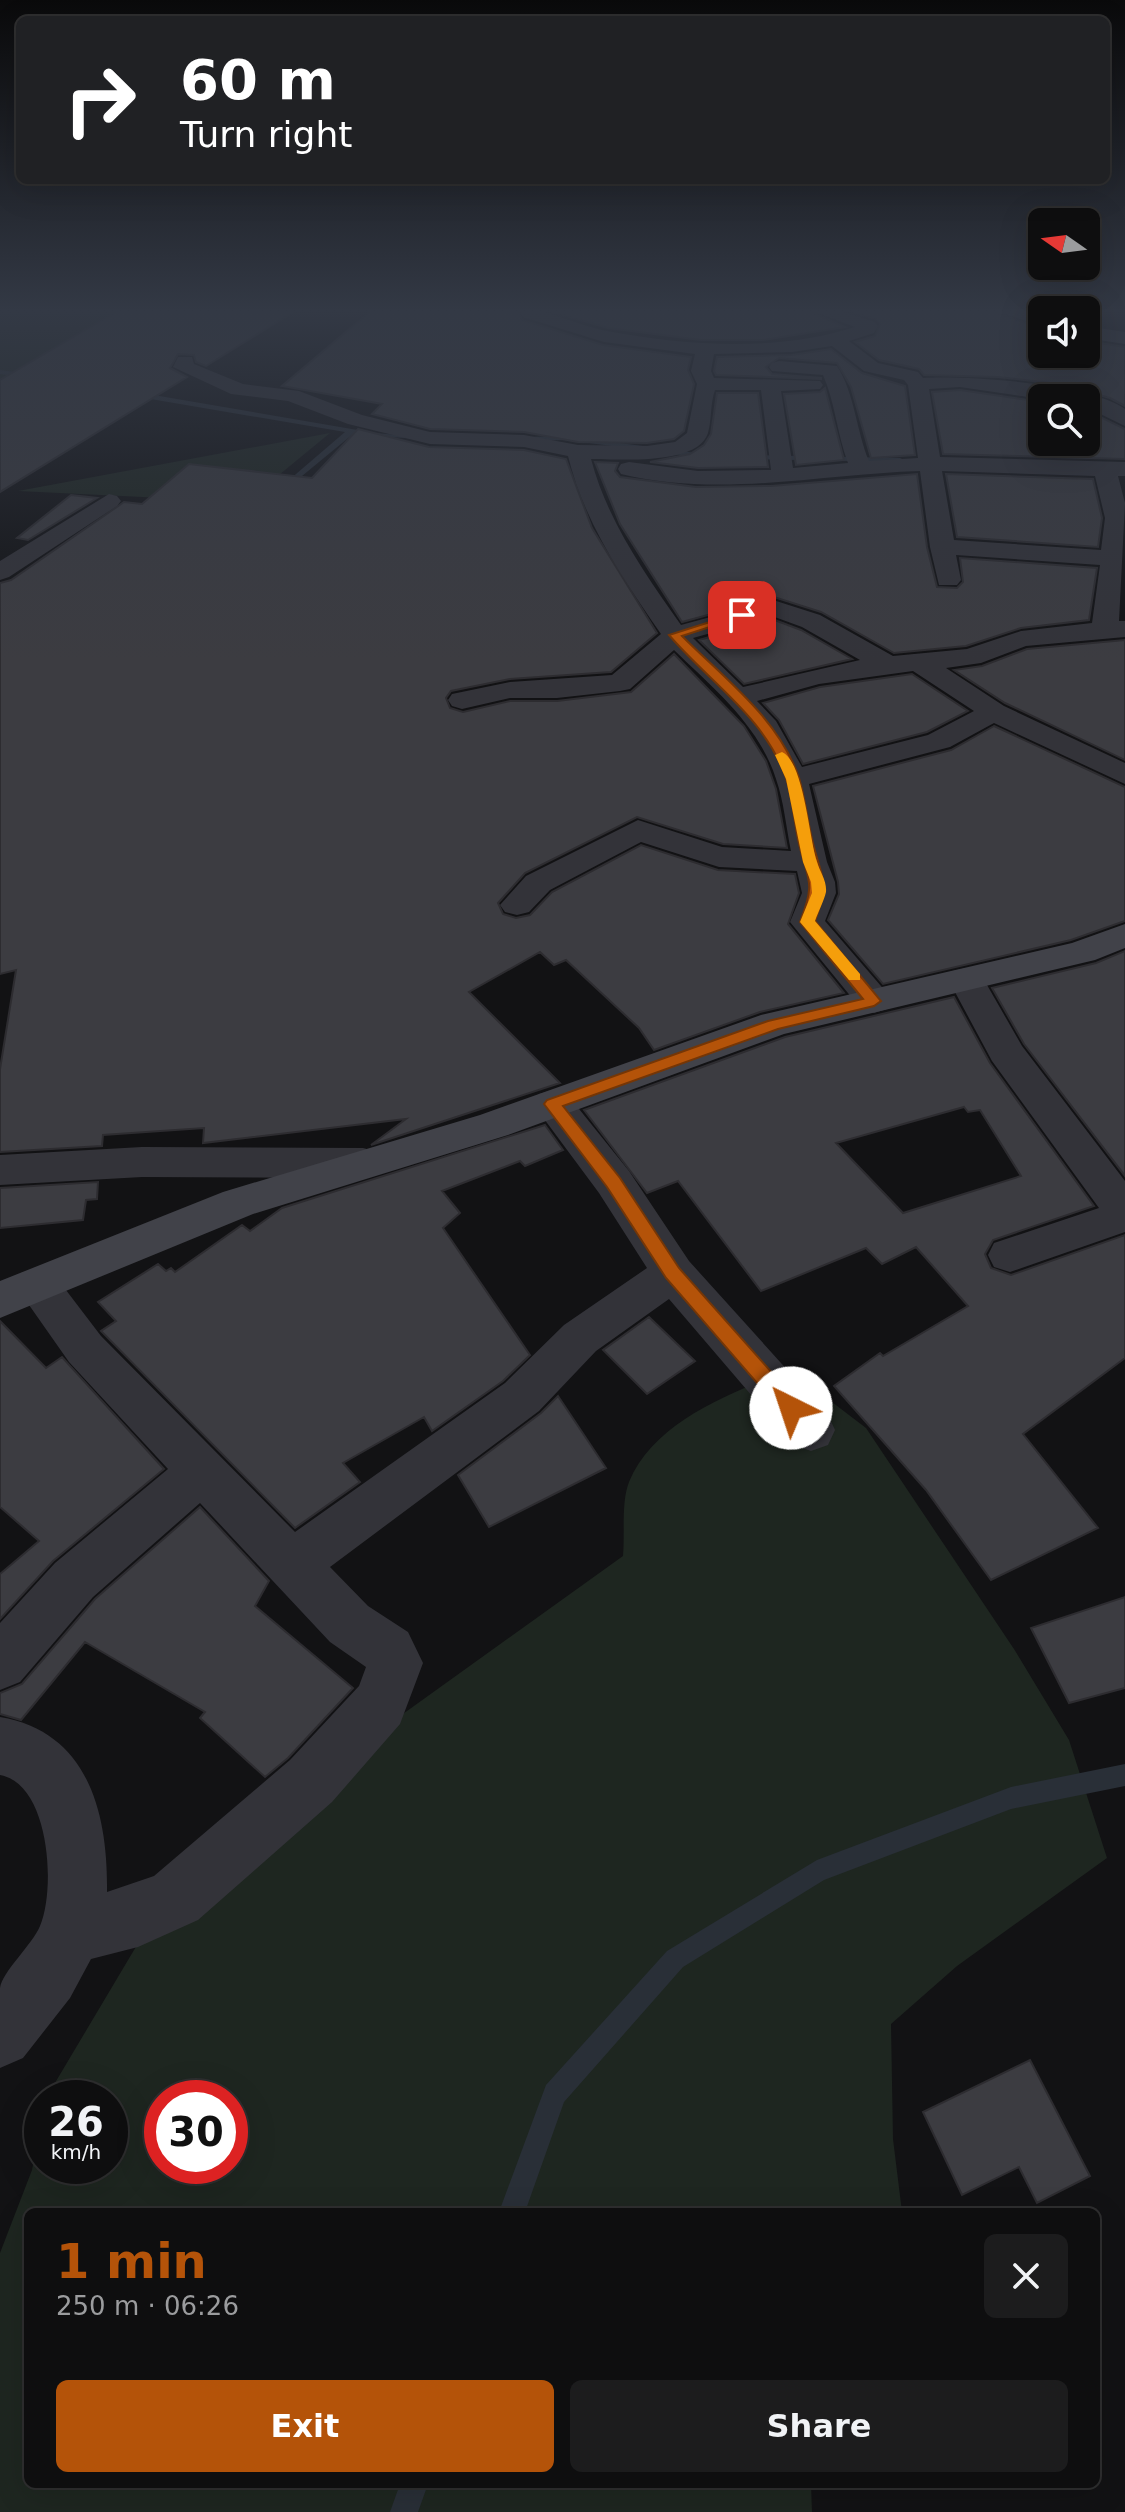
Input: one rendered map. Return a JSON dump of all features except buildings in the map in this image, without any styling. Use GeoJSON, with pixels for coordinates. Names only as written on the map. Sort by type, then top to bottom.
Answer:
{"type":"FeatureCollection","features":[{"type":"Feature","properties":{"kind":"street"},"geometry":{"type":"LineString","coordinates":[[379,426],[412,435],[524,441],[651,474],[694,477],[783,476],[932,464],[1115,469],[1112,558],[1115,629],[1021,639],[971,657],[816,676],[738,697]]}},
{"type":"Feature","properties":{"kind":"street"},"geometry":{"type":"LineString","coordinates":[[578,455],[647,453],[689,444],[697,435],[698,426]]}},
{"type":"Feature","properties":{"kind":"street"},"geometry":{"type":"LineString","coordinates":[[776,426],[783,476]]}},
{"type":"Feature","properties":{"kind":"street"},"geometry":{"type":"LineString","coordinates":[[845,426],[861,469]]}},
{"type":"Feature","properties":{"kind":"street"},"geometry":{"type":"LineString","coordinates":[[925,426],[948,580]]}},
{"type":"Feature","properties":{"kind":"street"},"geometry":{"type":"LineString","coordinates":[[578,455],[587,488],[618,500]]}},
{"type":"Feature","properties":{"kind":"street"},"geometry":{"type":"LineString","coordinates":[[618,500],[651,474]]}},
{"type":"Feature","properties":{"kind":"street"},"geometry":{"type":"LineString","coordinates":[[618,500],[630,571],[675,635],[761,721],[792,779],[819,893],[807,922],[874,1001]]}},
{"type":"Feature","properties":{"kind":"street"},"geometry":{"type":"LineString","coordinates":[[0,572],[109,501]]}},
{"type":"Feature","properties":{"kind":"street"},"geometry":{"type":"LineString","coordinates":[[942,547],[1112,558]]}},
{"type":"Feature","properties":{"kind":"street"},"geometry":{"type":"LineString","coordinates":[[462,700],[510,690],[557,690],[620,683],[675,635],[761,610],[786,610],[891,666]]}},
{"type":"Feature","properties":{"kind":"street"},"geometry":{"type":"LineString","coordinates":[[922,664],[994,712],[1125,775]]}},
{"type":"Feature","properties":{"kind":"street"},"geometry":{"type":"LineString","coordinates":[[792,779],[939,741],[994,712]]}},
{"type":"Feature","properties":{"kind":"street"},"geometry":{"type":"LineString","coordinates":[[517,905],[547,878],[638,830],[719,857],[810,862]]}},
{"type":"Feature","properties":{"kind":"street"},"geometry":{"type":"LineString","coordinates":[[71,1932],[138,1916],[176,1898],[311,1781],[380,1704],[395,1663],[389,1651],[349,1624],[85,1349],[18,1293],[238,1203],[553,1104],[774,1024],[1082,952],[1125,935]]}},
{"type":"Feature","properties":{"kind":"street"},"geometry":{"type":"LineString","coordinates":[[966,979],[1006,1052],[1125,1213],[1010,1255]]}},
{"type":"Feature","properties":{"kind":"street"},"geometry":{"type":"LineString","coordinates":[[553,1104],[614,1182],[673,1273],[811,1430]]}},
{"type":"Feature","properties":{"kind":"street"},"geometry":{"type":"LineString","coordinates":[[0,1170],[142,1162],[363,1163]]}},
{"type":"Feature","properties":{"kind":"street"},"geometry":{"type":"LineString","coordinates":[[291,1565],[522,1397],[580,1338],[673,1273]]}},
{"type":"Feature","properties":{"kind":"street"},"geometry":{"type":"LineString","coordinates":[[0,1663],[74,1580],[202,1470]]}},
{"type":"Feature","properties":{"kind":"street"},"geometry":{"type":"LineString","coordinates":[[0,1746],[13,1747],[51,1771],[70,1816],[79,1870],[71,1932],[43,1983],[0,2035]]}},
{"type":"Feature","properties":{"kind":"shaded area"},"geometry":{"type":"Polygon","coordinates":[[[330,433],[246,502],[18,491],[330,433]]]}},
{"type":"Feature","properties":{"kind":"shaded area"},"geometry":{"type":"Polygon","coordinates":[[[790,1370],[866,1428],[1014,1649],[1069,1740],[1107,1858],[957,1966],[891,2024],[893,2139],[902,2208],[24,2208],[24,2488],[811,2488],[812,2512],[0,2512],[0,2253],[27,2184],[128,2184],[128,2080],[57,2080],[137,1945],[375,1734],[623,1556],[624,1508],[629,1482],[657,1442],[698,1411],[790,1370]]]}},
{"type":"Feature","properties":{"kind":"waterway"},"geometry":{"type":"LineString","coordinates":[[324,426],[352,431]]}},
{"type":"Feature","properties":{"kind":"waterway"},"geometry":{"type":"LineString","coordinates":[[285,488],[352,431]]}},
{"type":"Feature","properties":{"kind":"waterway"},"geometry":{"type":"LineString","coordinates":[[352,431],[417,437]]}},
{"type":"Feature","properties":{"kind":"waterway"},"geometry":{"type":"LineString","coordinates":[[524,439],[566,438],[704,456]]}},
{"type":"Feature","properties":{"kind":"waterway"},"geometry":{"type":"LineString","coordinates":[[747,457],[900,460]]}},
{"type":"Feature","properties":{"kind":"waterway"},"geometry":{"type":"LineString","coordinates":[[513,2208],[555,2094],[675,1959],[817,1871],[1011,1798],[1125,1775]]}},
{"type":"Feature","properties":{"kind":"waterway"},"geometry":{"type":"LineString","coordinates":[[404,2512],[413,2488]]}},
{"type":"Feature","properties":{"kind":"slow traffic"},"geometry":{"type":"LineString","coordinates":[[782,755],[792,779],[810,862],[818,882],[819,893],[807,922],[854,977]]}},
{"type":"Feature","properties":{"kind":"route"},"geometry":{"type":"LineString","coordinates":[[742,615],[675,635],[761,721],[779,750],[792,779],[810,862],[818,882],[819,893],[807,922],[874,1001],[774,1024],[553,1104],[614,1182],[673,1273],[791,1408]]}}]}
